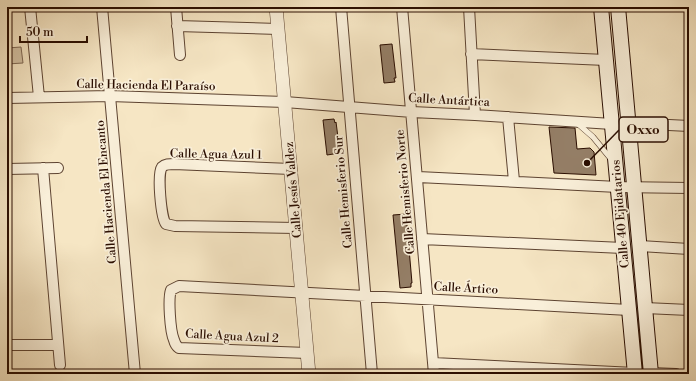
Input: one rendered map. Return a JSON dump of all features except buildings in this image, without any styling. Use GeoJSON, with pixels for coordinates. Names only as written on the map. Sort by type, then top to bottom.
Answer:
{"type":"FeatureCollection","features":[{"type":"Feature","properties":{"kind":"main road","name":"Calle 40 Ejidatarios"},"geometry":{"type":"LineString","coordinates":[[601,7],[635,374]]}},
{"type":"Feature","properties":{"kind":"main road","name":"Calle 40 Ejidatarios"},"geometry":{"type":"LineString","coordinates":[[618,7],[651,374]]}},
{"type":"Feature","properties":{"kind":"street"},"geometry":{"type":"LineString","coordinates":[[30,7],[39,97]]}},
{"type":"Feature","properties":{"kind":"street","name":"Calle Hacienda El Encanto"},"geometry":{"type":"LineString","coordinates":[[102,7],[135,374]]}},
{"type":"Feature","properties":{"kind":"street"},"geometry":{"type":"LineString","coordinates":[[176,7],[180,55]]}},
{"type":"Feature","properties":{"kind":"street","name":"Calle Jesús Valdez"},"geometry":{"type":"LineString","coordinates":[[276,7],[309,374]]}},
{"type":"Feature","properties":{"kind":"street","name":"Calle Hemisferio Sur"},"geometry":{"type":"LineString","coordinates":[[341,7],[372,374]]}},
{"type":"Feature","properties":{"kind":"street","name":"Calle Hemisferio Norte"},"geometry":{"type":"LineString","coordinates":[[402,7],[434,374]]}},
{"type":"Feature","properties":{"kind":"street"},"geometry":{"type":"LineString","coordinates":[[469,7],[475,115]]}},
{"type":"Feature","properties":{"kind":"street"},"geometry":{"type":"LineString","coordinates":[[177,26],[278,29]]}},
{"type":"Feature","properties":{"kind":"street"},"geometry":{"type":"LineString","coordinates":[[471,54],[606,60]]}},
{"type":"Feature","properties":{"kind":"street","name":"Calle Hacienda El Paraíso"},"geometry":{"type":"LineString","coordinates":[[7,98],[110,96],[285,102]]}},
{"type":"Feature","properties":{"kind":"street","name":"Calle Antártica"},"geometry":{"type":"LineString","coordinates":[[285,102],[412,112],[612,124]]}},
{"type":"Feature","properties":{"kind":"street"},"geometry":{"type":"LineString","coordinates":[[508,117],[514,181]]}},
{"type":"Feature","properties":{"kind":"street"},"geometry":{"type":"LineString","coordinates":[[629,123],[689,126]]}},
{"type":"Feature","properties":{"kind":"street","name":"Calle Agua Azul 1"},"geometry":{"type":"LineString","coordinates":[[291,169],[174,164],[165,165],[162,167],[160,174],[162,216],[166,224],[175,226],[296,228]]}},
{"type":"Feature","properties":{"kind":"street"},"geometry":{"type":"LineString","coordinates":[[43,168],[60,365]]}},
{"type":"Feature","properties":{"kind":"street"},"geometry":{"type":"LineString","coordinates":[[7,169],[58,168]]}},
{"type":"Feature","properties":{"kind":"street"},"geometry":{"type":"LineString","coordinates":[[418,177],[618,187],[689,188]]}},
{"type":"Feature","properties":{"kind":"street"},"geometry":{"type":"LineString","coordinates":[[422,239],[623,248]]}},
{"type":"Feature","properties":{"kind":"street"},"geometry":{"type":"LineString","coordinates":[[640,246],[689,249]]}},
{"type":"Feature","properties":{"kind":"street","name":"Calle Agua Azul 2"},"geometry":{"type":"LineString","coordinates":[[302,292],[179,286],[171,290],[169,298],[173,337],[176,345],[183,349],[307,353]]}},
{"type":"Feature","properties":{"kind":"street","name":"Calle Ártico"},"geometry":{"type":"LineString","coordinates":[[302,292],[629,310]]}},
{"type":"Feature","properties":{"kind":"street"},"geometry":{"type":"LineString","coordinates":[[645,308],[689,310]]}},
{"type":"Feature","properties":{"kind":"street"},"geometry":{"type":"LineString","coordinates":[[7,345],[58,345]]}},
{"type":"Feature","properties":{"kind":"street"},"geometry":{"type":"LineString","coordinates":[[433,363],[635,374]]}},
{"type":"Feature","properties":{"kind":"street"},"geometry":{"type":"LineString","coordinates":[[651,374],[676,374]]}},
{"type":"Feature","properties":{"kind":"lane"},"geometry":{"type":"LineString","coordinates":[[577,122],[593,137],[616,166]]}},
{"type":"Feature","properties":{"kind":"shaded area"},"geometry":{"type":"Polygon","coordinates":[[[21,47],[23,63],[7,64],[7,48],[21,47]]]}},
{"type":"Feature","properties":{"kind":"place","name":"Oxxo"},"geometry":{"type":"Point","coordinates":[587,163]}}]}
